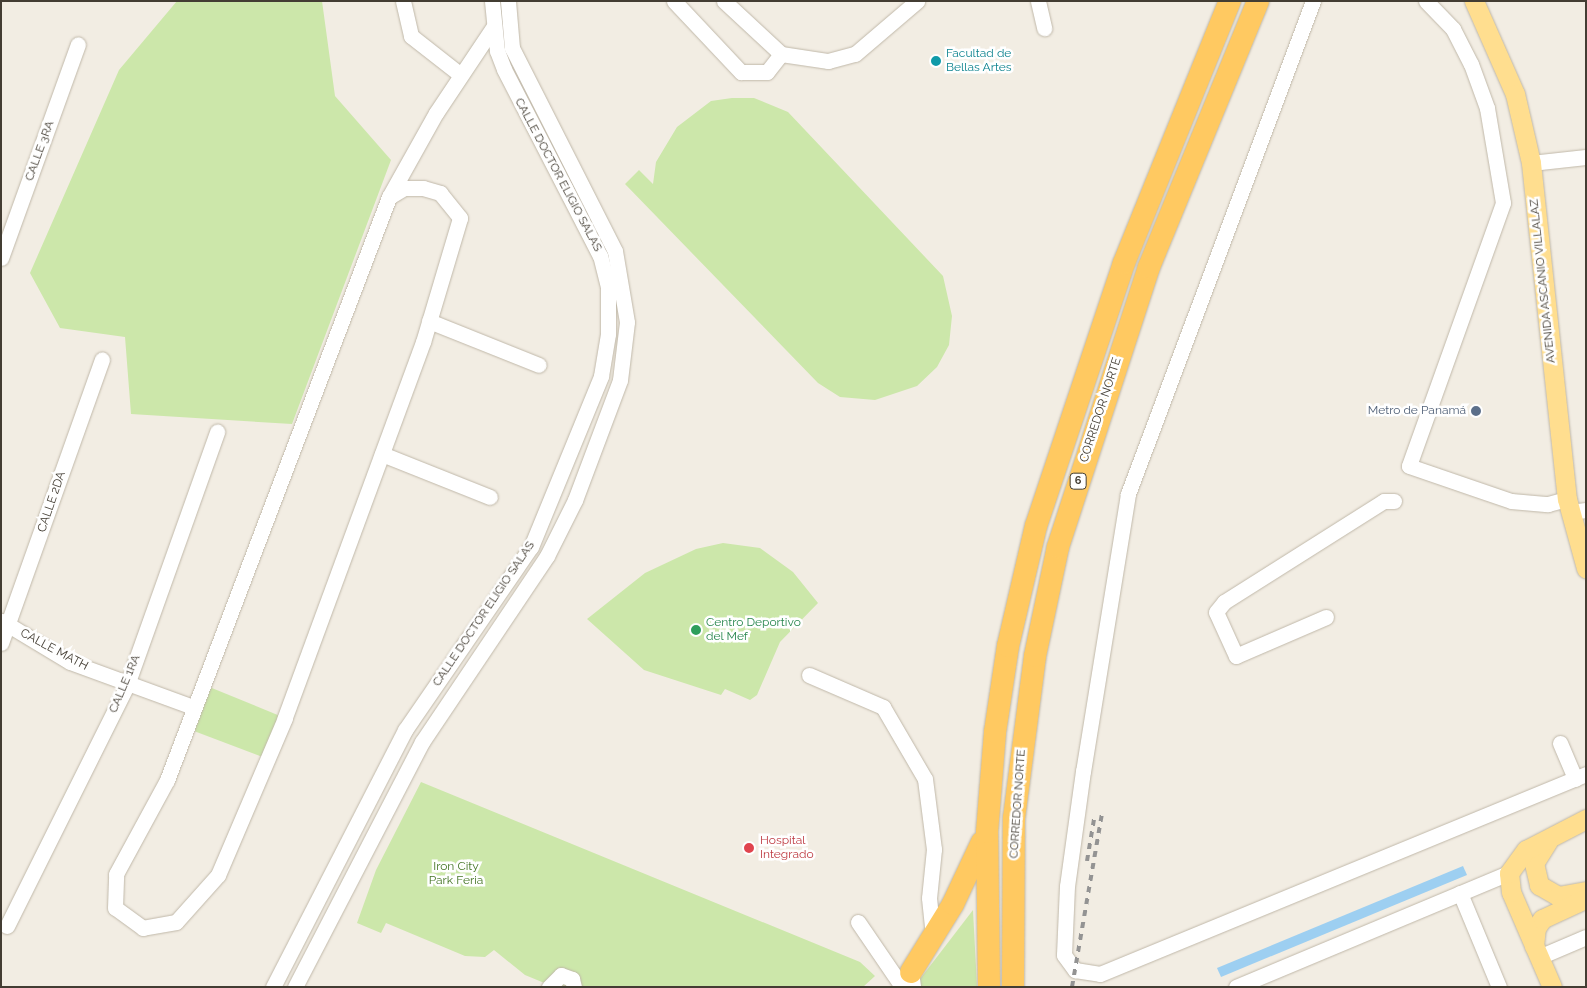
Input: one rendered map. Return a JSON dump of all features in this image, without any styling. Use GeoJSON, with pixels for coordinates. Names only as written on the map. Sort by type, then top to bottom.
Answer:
{"type":"FeatureCollection","features":[{"type":"Feature","properties":{"kind":"highway","name":"CORREDOR NORTE"},"geometry":{"type":"LineString","coordinates":[[989,987],[987,832],[1008,646],[1036,526],[1124,263],[1230,1]]}},
{"type":"Feature","properties":{"kind":"highway","name":"CORREDOR NORTE"},"geometry":{"type":"LineString","coordinates":[[1013,987],[1014,818],[1030,684],[1058,547],[1149,267],[1258,1]]}},
{"type":"Feature","properties":{"kind":"highway"},"geometry":{"type":"LineString","coordinates":[[904,982],[933,939],[987,832]]}},
{"type":"Feature","properties":{"kind":"main road","name":"AVENIDA ASCANIO VILLALAZ"},"geometry":{"type":"LineString","coordinates":[[1474,1],[1515,94],[1531,163],[1574,507],[1586,568]]}},
{"type":"Feature","properties":{"kind":"main road"},"geometry":{"type":"LineString","coordinates":[[1552,987],[1511,892],[1509,873],[1522,853],[1554,834],[1586,819]]}},
{"type":"Feature","properties":{"kind":"main road"},"geometry":{"type":"LineString","coordinates":[[1554,834],[1535,859],[1536,880],[1558,896],[1586,891]]}},
{"type":"Feature","properties":{"kind":"main road"},"geometry":{"type":"LineString","coordinates":[[1537,952],[1536,928],[1542,919],[1586,899]]}},
{"type":"Feature","properties":{"kind":"street"},"geometry":{"type":"LineString","coordinates":[[403,1],[411,36],[461,76]]}},
{"type":"Feature","properties":{"kind":"street","name":"CALLE DOCTOR ELIGIO SALAS"},"geometry":{"type":"LineString","coordinates":[[273,987],[406,730],[531,547],[601,376],[608,334],[608,287],[600,256],[513,90],[497,51],[492,1]]}},
{"type":"Feature","properties":{"kind":"street","name":"CALLE DOCTOR ELIGIO SALAS"},"geometry":{"type":"LineString","coordinates":[[294,987],[422,742],[547,556],[575,500],[620,380],[627,322],[615,251],[512,48],[508,1]]}},
{"type":"Feature","properties":{"kind":"street"},"geometry":{"type":"LineString","coordinates":[[674,1],[741,72],[768,72],[780,54]]}},
{"type":"Feature","properties":{"kind":"street"},"geometry":{"type":"LineString","coordinates":[[724,1],[780,54],[828,62],[855,54],[917,1]]}},
{"type":"Feature","properties":{"kind":"street"},"geometry":{"type":"LineString","coordinates":[[1038,1],[1044,28]]}},
{"type":"Feature","properties":{"kind":"street"},"geometry":{"type":"LineString","coordinates":[[1313,1],[1128,494],[1081,780],[1067,886],[1064,955],[1075,970],[1100,974],[1580,777],[1560,743]]}},
{"type":"Feature","properties":{"kind":"street"},"geometry":{"type":"LineString","coordinates":[[1426,1],[1453,29],[1476,78],[1487,108],[1503,203],[1409,466],[1511,501],[1574,507]]}},
{"type":"Feature","properties":{"kind":"street"},"geometry":{"type":"LineString","coordinates":[[389,197],[404,188],[424,188],[440,194],[460,218],[429,321],[285,718],[218,875],[176,922],[143,928],[115,908],[116,874],[168,780],[193,707],[389,197],[461,76],[494,26]]}},
{"type":"Feature","properties":{"kind":"street","name":"CALLE 3RA"},"geometry":{"type":"LineString","coordinates":[[1,258],[78,44]]}},
{"type":"Feature","properties":{"kind":"street"},"geometry":{"type":"LineString","coordinates":[[1531,163],[1586,157]]}},
{"type":"Feature","properties":{"kind":"street"},"geometry":{"type":"LineString","coordinates":[[429,321],[539,365]]}},
{"type":"Feature","properties":{"kind":"street","name":"CALLE 2DA"},"geometry":{"type":"LineString","coordinates":[[1,643],[5,623],[102,359]]}},
{"type":"Feature","properties":{"kind":"street","name":"CALLE 1RA"},"geometry":{"type":"LineString","coordinates":[[7,926],[127,685],[217,432]]}},
{"type":"Feature","properties":{"kind":"street"},"geometry":{"type":"LineString","coordinates":[[382,454],[490,497]]}},
{"type":"Feature","properties":{"kind":"street"},"geometry":{"type":"LineString","coordinates":[[1326,617],[1236,656],[1216,612],[1224,602],[1384,501],[1394,500]]}},
{"type":"Feature","properties":{"kind":"street","name":"CALLE MATH"},"geometry":{"type":"LineString","coordinates":[[5,623],[70,662],[127,685],[193,707]]}},
{"type":"Feature","properties":{"kind":"street"},"geometry":{"type":"LineString","coordinates":[[809,675],[883,707],[925,779],[934,849],[929,898],[933,939]]}},
{"type":"Feature","properties":{"kind":"street"},"geometry":{"type":"LineString","coordinates":[[1236,987],[1509,873]]}},
{"type":"Feature","properties":{"kind":"street"},"geometry":{"type":"LineString","coordinates":[[1460,893],[1498,987]]}},
{"type":"Feature","properties":{"kind":"street"},"geometry":{"type":"LineString","coordinates":[[858,922],[904,982]]}},
{"type":"Feature","properties":{"kind":"street"},"geometry":{"type":"LineString","coordinates":[[1537,952],[1586,937]]}},
{"type":"Feature","properties":{"kind":"street"},"geometry":{"type":"LineString","coordinates":[[549,987],[561,975],[572,979],[574,987]]}},
{"type":"Feature","properties":{"kind":"green space"},"geometry":{"type":"Polygon","coordinates":[[[177,1],[322,1],[335,96],[391,160],[292,424],[131,414],[125,337],[60,328],[30,273],[119,70],[177,1]]]}},
{"type":"Feature","properties":{"kind":"green space"},"geometry":{"type":"Polygon","coordinates":[[[732,98],[754,98],[788,112],[943,276],[952,316],[949,345],[937,367],[917,386],[875,400],[840,397],[818,383],[625,184],[639,170],[653,184],[656,162],[677,127],[711,101],[732,98]]]}},
{"type":"Feature","properties":{"kind":"green space","name":"Centro Deportivo del Mef"},"geometry":{"type":"Polygon","coordinates":[[[723,543],[760,548],[793,572],[818,603],[780,642],[757,695],[750,700],[725,689],[721,695],[644,670],[587,619],[645,573],[696,549],[723,543]]]}},
{"type":"Feature","properties":{"kind":"green space"},"geometry":{"type":"Polygon","coordinates":[[[202,684],[285,718],[268,759],[186,728],[202,684]]]}},
{"type":"Feature","properties":{"kind":"green space","name":"Iron City Park Feria"},"geometry":{"type":"Polygon","coordinates":[[[421,782],[860,962],[875,976],[863,987],[554,987],[525,975],[494,950],[485,957],[465,956],[386,923],[381,933],[357,923],[376,870],[421,782]]]}},
{"type":"Feature","properties":{"kind":"green space"},"geometry":{"type":"Polygon","coordinates":[[[973,910],[977,987],[921,987],[920,979],[973,910]]]}},
{"type":"Feature","properties":{"kind":"water"},"geometry":{"type":"Polygon","coordinates":[[[1463,866],[1467,875],[1221,977],[1217,968],[1463,866]]]}},
{"type":"Feature","properties":{"kind":"railway"},"geometry":{"type":"LineString","coordinates":[[1072,987],[1102,814]]}},
{"type":"Feature","properties":{"kind":"railway"},"geometry":{"type":"LineString","coordinates":[[1087,861],[1094,819]]}},
{"type":"Feature","properties":{"kind":"place","name":"Facultad de Bellas Artes"},"geometry":{"type":"Point","coordinates":[936,61]}},
{"type":"Feature","properties":{"kind":"place","name":"Metro de Panamá"},"geometry":{"type":"Point","coordinates":[1476,411]}},
{"type":"Feature","properties":{"kind":"place","name":"Centro Deportivo del Mef"},"geometry":{"type":"Point","coordinates":[696,630]}},
{"type":"Feature","properties":{"kind":"place","name":"Hospital Integrado"},"geometry":{"type":"Point","coordinates":[749,848]}}]}
